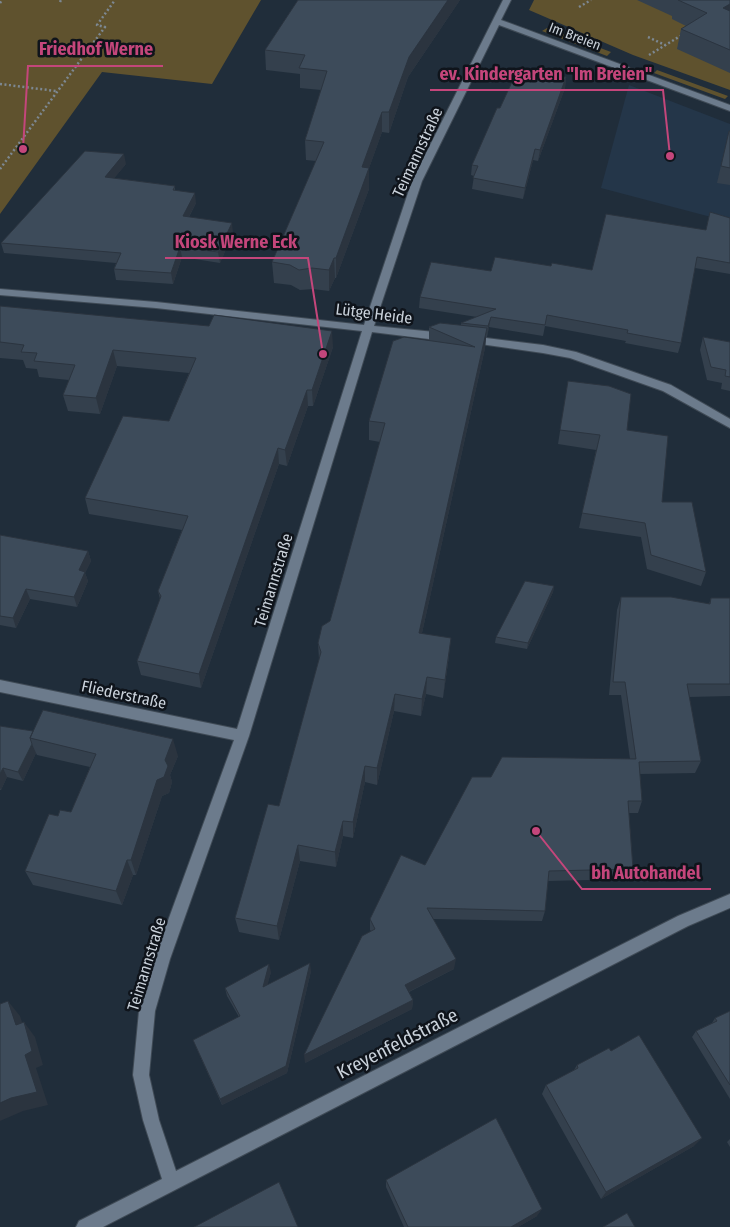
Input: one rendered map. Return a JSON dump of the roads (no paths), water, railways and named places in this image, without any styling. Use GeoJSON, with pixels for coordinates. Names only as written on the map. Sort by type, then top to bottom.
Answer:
{"type":"FeatureCollection","features":[{"type":"Feature","properties":{"kind":"street","name":"Teimannstraße"},"geometry":{"type":"LineString","coordinates":[[172,1183],[151,1120],[141,1075],[147,1011],[162,959],[242,736],[368,328],[417,181],[460,98],[507,0]]}},
{"type":"Feature","properties":{"kind":"street","name":"Im Breien"},"geometry":{"type":"LineString","coordinates":[[496,21],[730,108]]}},
{"type":"Feature","properties":{"kind":"street","name":"Lütge Heide"},"geometry":{"type":"LineString","coordinates":[[0,292],[156,305],[543,349],[572,355],[667,388],[730,424]]}},
{"type":"Feature","properties":{"kind":"street","name":"Fliederstraße"},"geometry":{"type":"LineString","coordinates":[[0,686],[242,736]]}},
{"type":"Feature","properties":{"kind":"street","name":"Kreyenfeldstraße"},"geometry":{"type":"LineString","coordinates":[[86,1227],[683,921],[730,901]]}},
{"type":"Feature","properties":{"kind":"place","name":"Friedhof Werne"},"geometry":{"type":"Point","coordinates":[23,149]}},
{"type":"Feature","properties":{"kind":"place","name":"ev. Kindergarten \"Im Breien\""},"geometry":{"type":"Point","coordinates":[670,156]}},
{"type":"Feature","properties":{"kind":"place","name":"Kiosk Werne Eck"},"geometry":{"type":"Point","coordinates":[323,354]}},
{"type":"Feature","properties":{"kind":"place","name":"bh Autohandel"},"geometry":{"type":"Point","coordinates":[536,831]}}]}
